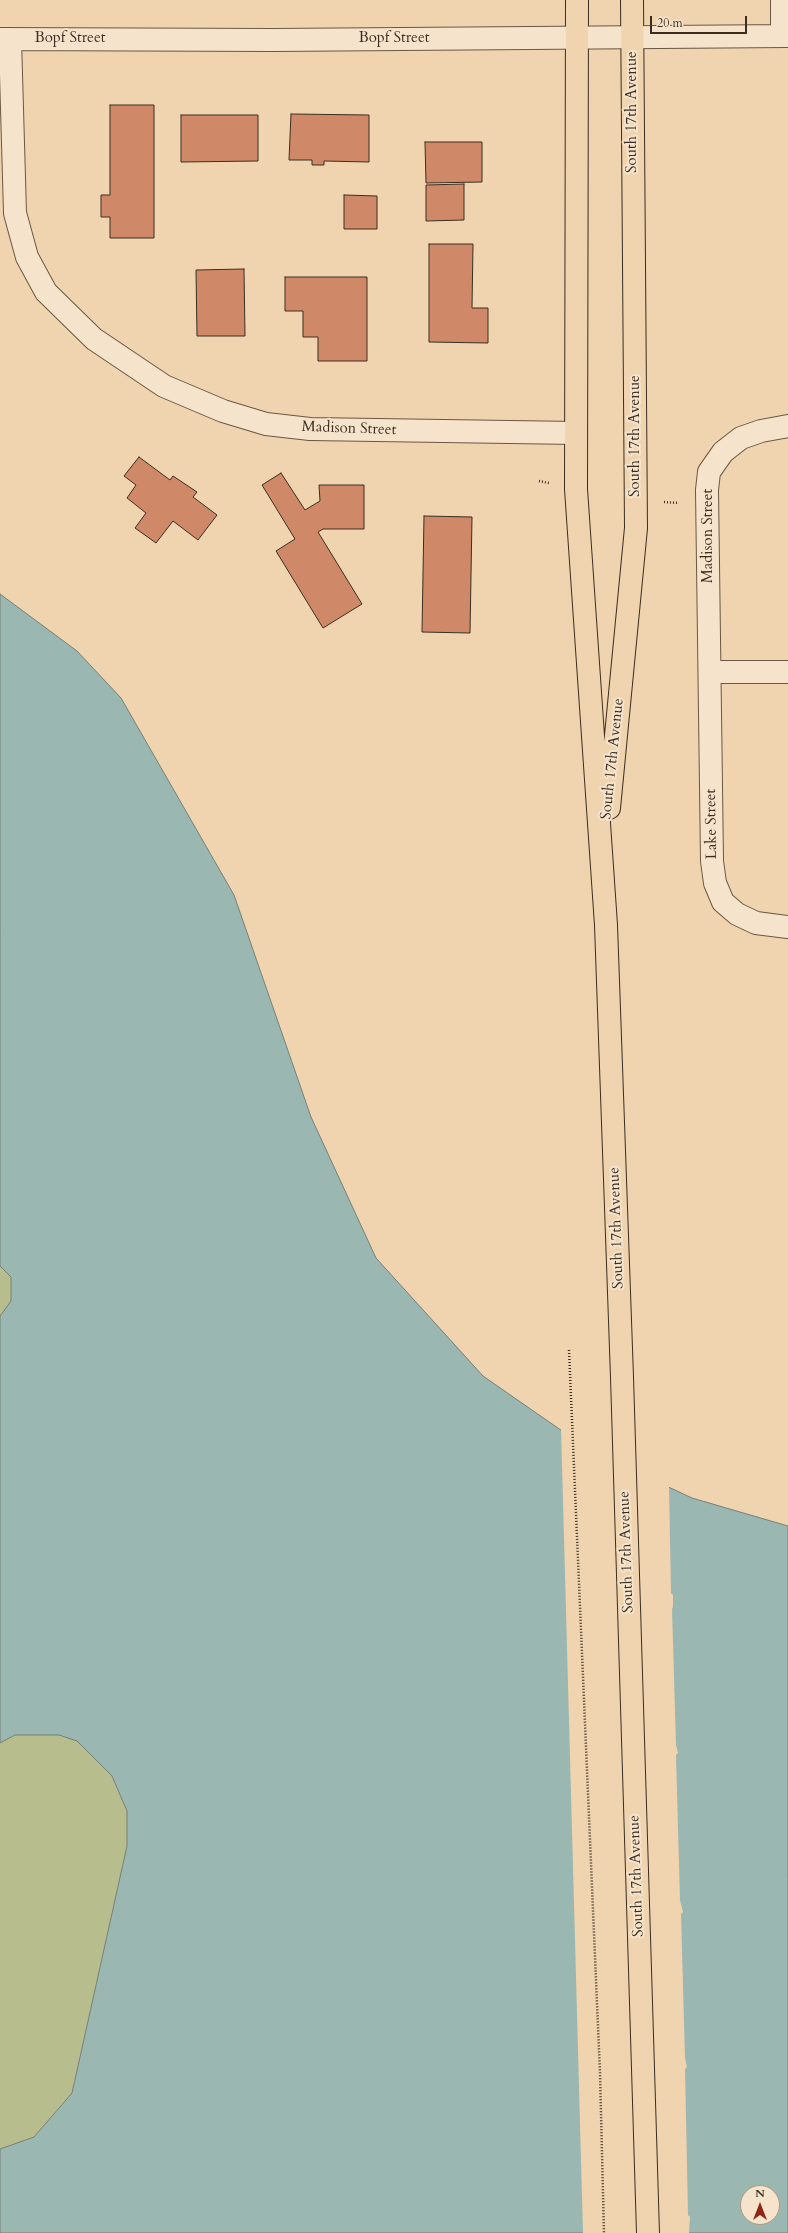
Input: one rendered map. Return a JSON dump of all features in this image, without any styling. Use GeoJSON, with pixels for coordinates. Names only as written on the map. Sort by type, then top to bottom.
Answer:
{"type":"FeatureCollection","features":[{"type":"Feature","properties":{"kind":"main road","name":"South 17th Avenue"},"geometry":{"type":"LineString","coordinates":[[577,0],[576,489],[602,870],[622,1377],[648,2233]]}},
{"type":"Feature","properties":{"kind":"main road","name":"South 17th Avenue"},"geometry":{"type":"LineString","coordinates":[[602,870],[636,528],[632,0]]}},
{"type":"Feature","properties":{"kind":"street"},"geometry":{"type":"LineString","coordinates":[[782,0],[785,36]]}},
{"type":"Feature","properties":{"kind":"street","name":"Bopf Street"},"geometry":{"type":"LineString","coordinates":[[5,39],[273,40],[785,36]]}},
{"type":"Feature","properties":{"kind":"street","name":"Madison Street"},"geometry":{"type":"LineString","coordinates":[[5,39],[15,213],[27,257],[46,292],[94,339],[135,367],[170,388],[223,411],[266,424],[310,429],[576,433]]}},
{"type":"Feature","properties":{"kind":"street","name":"Madison Street"},"geometry":{"type":"LineString","coordinates":[[710,672],[707,490],[709,472],[723,452],[741,438],[788,426]]}},
{"type":"Feature","properties":{"kind":"street"},"geometry":{"type":"LineString","coordinates":[[710,672],[788,672]]}},
{"type":"Feature","properties":{"kind":"street","name":"Lake Street"},"geometry":{"type":"LineString","coordinates":[[710,672],[712,861],[715,883],[723,902],[737,914],[756,923],[788,927]]}},
{"type":"Feature","properties":{"kind":"path"},"geometry":{"type":"LineString","coordinates":[[569,1350],[600,2058],[604,2233]]}},
{"type":"Feature","properties":{"kind":"green space"},"geometry":{"type":"Polygon","coordinates":[[[0,1266],[11,1277],[11,1301],[0,1316],[0,1266]]]}},
{"type":"Feature","properties":{"kind":"green space"},"geometry":{"type":"Polygon","coordinates":[[[15,1735],[59,1735],[77,1741],[112,1776],[127,1811],[127,1846],[72,2093],[34,2137],[0,2149],[0,1743],[15,1735]]]}},
{"type":"Feature","properties":{"kind":"water"},"geometry":{"type":"Polygon","coordinates":[[[0,594],[77,651],[121,698],[234,895],[311,1117],[376,1258],[483,1376],[591,1451],[692,1498],[788,1526],[788,2233],[0,2233],[0,2149],[34,2137],[72,2093],[127,1846],[127,1811],[112,1776],[77,1741],[59,1735],[15,1735],[0,1743],[0,1316],[11,1301],[11,1277],[0,1266],[0,594]]]}},
{"type":"Feature","properties":{"kind":"pier"},"geometry":{"type":"Polygon","coordinates":[[[561,1428],[592,1449],[669,1485],[676,1745],[678,1753],[676,1755],[680,1900],[683,1912],[681,1914],[685,2058],[687,2067],[685,2069],[688,2215],[690,2217],[689,2233],[583,2233],[561,1428]]]}},
{"type":"Feature","properties":{"kind":"building"},"geometry":{"type":"Polygon","coordinates":[[[110,105],[154,105],[154,238],[110,238],[110,217],[101,217],[101,195],[110,195],[110,105]]]}},
{"type":"Feature","properties":{"kind":"building"},"geometry":{"type":"Polygon","coordinates":[[[291,114],[369,115],[369,162],[324,161],[324,165],[312,165],[312,160],[289,160],[291,114]]]}},
{"type":"Feature","properties":{"kind":"building"},"geometry":{"type":"Polygon","coordinates":[[[181,115],[258,115],[258,161],[181,162],[181,115]]]}},
{"type":"Feature","properties":{"kind":"building"},"geometry":{"type":"Polygon","coordinates":[[[425,142],[482,142],[482,182],[426,183],[425,142]]]}},
{"type":"Feature","properties":{"kind":"building"},"geometry":{"type":"Polygon","coordinates":[[[464,184],[464,220],[426,221],[426,185],[464,184]]]}},
{"type":"Feature","properties":{"kind":"building"},"geometry":{"type":"Polygon","coordinates":[[[344,195],[377,196],[377,229],[344,229],[344,195]]]}},
{"type":"Feature","properties":{"kind":"building"},"geometry":{"type":"Polygon","coordinates":[[[429,244],[473,244],[472,308],[488,308],[488,343],[429,342],[429,244]]]}},
{"type":"Feature","properties":{"kind":"building"},"geometry":{"type":"Polygon","coordinates":[[[244,269],[245,336],[197,336],[196,270],[244,269]]]}},
{"type":"Feature","properties":{"kind":"building"},"geometry":{"type":"Polygon","coordinates":[[[285,277],[367,277],[367,361],[318,361],[318,337],[303,337],[303,311],[285,311],[285,277]]]}},
{"type":"Feature","properties":{"kind":"building"},"geometry":{"type":"Polygon","coordinates":[[[139,457],[170,480],[173,476],[197,492],[193,497],[217,515],[198,540],[173,521],[156,543],[135,528],[146,513],[127,498],[136,485],[124,476],[139,457]]]}},
{"type":"Feature","properties":{"kind":"building"},"geometry":{"type":"Polygon","coordinates":[[[281,473],[305,510],[320,501],[319,485],[364,485],[364,529],[323,529],[318,532],[362,604],[323,628],[276,551],[295,539],[262,485],[281,473]]]}},
{"type":"Feature","properties":{"kind":"building"},"geometry":{"type":"Polygon","coordinates":[[[424,516],[472,517],[470,633],[422,632],[424,516]]]}}]}
